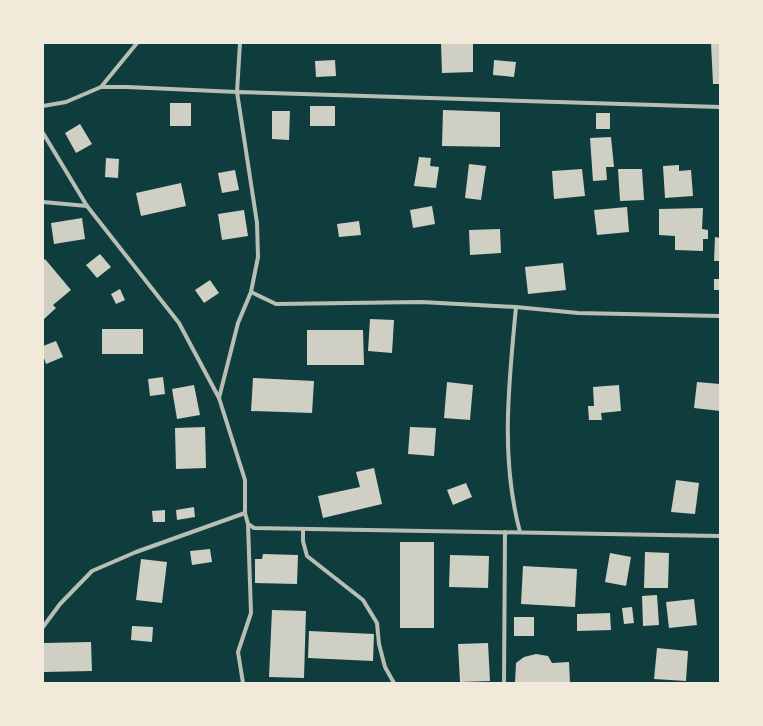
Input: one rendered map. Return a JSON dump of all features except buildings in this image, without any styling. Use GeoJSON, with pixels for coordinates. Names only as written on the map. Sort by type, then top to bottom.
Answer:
{"type":"FeatureCollection","features":[{"type":"Feature","properties":{"kind":"street"},"geometry":{"type":"LineString","coordinates":[[101,87],[137,43]]}},
{"type":"Feature","properties":{"kind":"street"},"geometry":{"type":"LineString","coordinates":[[219,398],[238,323],[251,292],[258,257],[257,223],[237,92],[240,43]]}},
{"type":"Feature","properties":{"kind":"street"},"geometry":{"type":"LineString","coordinates":[[43,106],[66,102],[101,87],[127,87],[237,92],[720,107]]}},
{"type":"Feature","properties":{"kind":"street"},"geometry":{"type":"LineString","coordinates":[[43,133],[87,206],[179,323],[219,398],[245,480],[245,513],[248,524],[251,613],[238,652],[243,683]]}},
{"type":"Feature","properties":{"kind":"street"},"geometry":{"type":"LineString","coordinates":[[43,202],[87,206]]}},
{"type":"Feature","properties":{"kind":"street"},"geometry":{"type":"LineString","coordinates":[[251,292],[276,304],[421,302],[516,307],[578,313],[720,316]]}},
{"type":"Feature","properties":{"kind":"street"},"geometry":{"type":"LineString","coordinates":[[516,307],[508,394],[508,447],[514,512],[520,532]]}},
{"type":"Feature","properties":{"kind":"street"},"geometry":{"type":"LineString","coordinates":[[43,627],[60,604],[92,571],[136,552],[245,513]]}},
{"type":"Feature","properties":{"kind":"street"},"geometry":{"type":"LineString","coordinates":[[248,524],[254,528],[720,536]]}},
{"type":"Feature","properties":{"kind":"street"},"geometry":{"type":"LineString","coordinates":[[303,528],[303,541],[307,556],[363,600],[377,623],[379,644],[385,667],[394,683]]}},
{"type":"Feature","properties":{"kind":"street"},"geometry":{"type":"LineString","coordinates":[[504,683],[505,532]]}}]}
